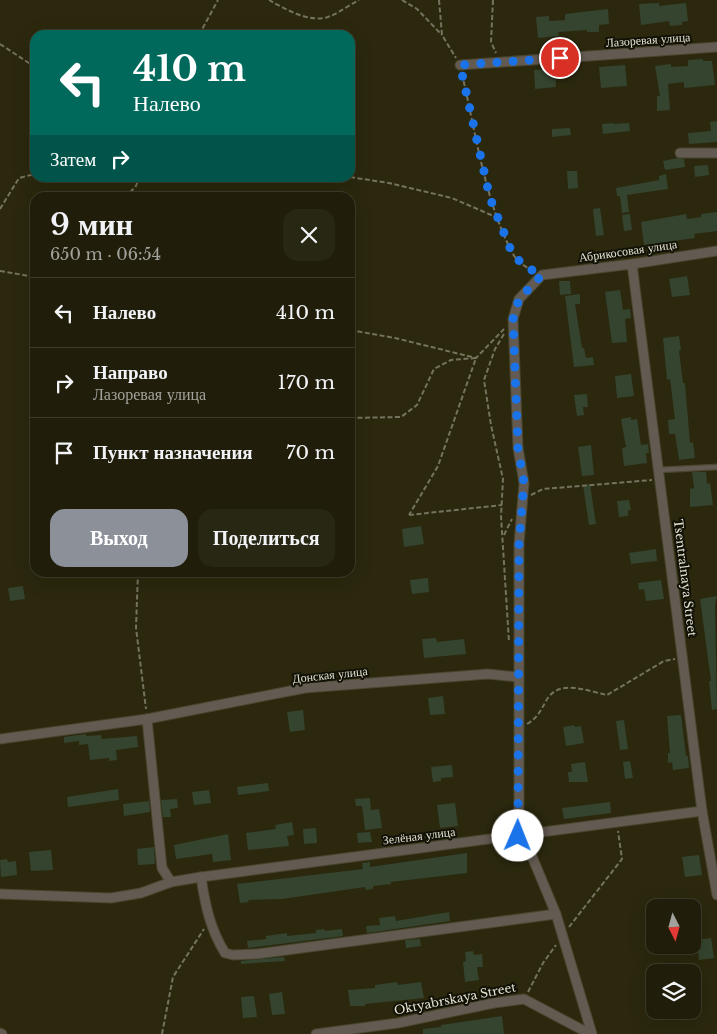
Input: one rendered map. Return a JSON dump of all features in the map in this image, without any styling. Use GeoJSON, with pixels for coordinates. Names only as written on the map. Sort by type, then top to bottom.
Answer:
{"type":"FeatureCollection","features":[{"type":"Feature","properties":{"kind":"street","name":"Лазоревая улица"},"geometry":{"type":"LineString","coordinates":[[460,65],[717,47]]}},
{"type":"Feature","properties":{"kind":"street"},"geometry":{"type":"LineString","coordinates":[[680,152],[717,153]]}},
{"type":"Feature","properties":{"kind":"street","name":"Абрикосовая улица"},"geometry":{"type":"LineString","coordinates":[[542,275],[717,251]]}},
{"type":"Feature","properties":{"kind":"street","name":"Tsentralnaya Street"},"geometry":{"type":"LineString","coordinates":[[632,264],[702,811],[717,895]]}},
{"type":"Feature","properties":{"kind":"street"},"geometry":{"type":"LineString","coordinates":[[542,275],[519,299],[513,319],[518,448],[524,483],[519,544],[518,677],[521,835],[556,914],[591,1034]]}},
{"type":"Feature","properties":{"kind":"street","name":"Донская улица"},"geometry":{"type":"LineString","coordinates":[[0,739],[147,719],[304,688],[488,674],[518,677]]}},
{"type":"Feature","properties":{"kind":"street"},"geometry":{"type":"LineString","coordinates":[[147,719],[162,868],[171,882]]}},
{"type":"Feature","properties":{"kind":"street","name":"Зелёная улица"},"geometry":{"type":"LineString","coordinates":[[0,894],[111,898],[141,893],[171,882],[201,877],[702,811]]}},
{"type":"Feature","properties":{"kind":"street"},"geometry":{"type":"LineString","coordinates":[[201,877],[209,921],[216,940],[225,953],[234,955],[257,954],[556,914]]}},
{"type":"Feature","properties":{"kind":"street","name":"Oktyabrskaya Street"},"geometry":{"type":"LineString","coordinates":[[316,1034],[398,1023],[494,1003],[524,999],[591,1034]]}},
{"type":"Feature","properties":{"kind":"lane"},"geometry":{"type":"LineString","coordinates":[[659,474],[717,467]]}},
{"type":"Feature","properties":{"kind":"path"},"geometry":{"type":"LineString","coordinates":[[201,30],[218,0]]}},
{"type":"Feature","properties":{"kind":"path"},"geometry":{"type":"LineString","coordinates":[[269,0],[285,9],[311,18],[327,17],[359,0]]}},
{"type":"Feature","properties":{"kind":"path"},"geometry":{"type":"LineString","coordinates":[[402,0],[417,8],[442,35],[460,65],[490,198],[512,253],[524,266],[542,275]]}},
{"type":"Feature","properties":{"kind":"path"},"geometry":{"type":"LineString","coordinates":[[439,0],[442,35]]}},
{"type":"Feature","properties":{"kind":"path"},"geometry":{"type":"LineString","coordinates":[[493,0],[491,42],[500,62]]}},
{"type":"Feature","properties":{"kind":"path"},"geometry":{"type":"LineString","coordinates":[[0,44],[30,64]]}},
{"type":"Feature","properties":{"kind":"path"},"geometry":{"type":"LineString","coordinates":[[0,209],[19,178],[30,175]]}},
{"type":"Feature","properties":{"kind":"path"},"geometry":{"type":"LineString","coordinates":[[355,178],[389,183],[452,198],[498,218]]}},
{"type":"Feature","properties":{"kind":"path"},"geometry":{"type":"LineString","coordinates":[[0,271],[30,276]]}},
{"type":"Feature","properties":{"kind":"path"},"geometry":{"type":"LineString","coordinates":[[502,505],[410,515],[438,466],[476,358],[513,319]]}},
{"type":"Feature","properties":{"kind":"path"},"geometry":{"type":"LineString","coordinates":[[510,643],[507,634],[502,505],[503,479],[491,426],[484,380],[495,349],[513,319]]}},
{"type":"Feature","properties":{"kind":"path"},"geometry":{"type":"LineString","coordinates":[[355,331],[396,338],[476,358]]}},
{"type":"Feature","properties":{"kind":"path"},"geometry":{"type":"LineString","coordinates":[[355,418],[401,417],[417,405],[434,369],[451,360],[476,358]]}},
{"type":"Feature","properties":{"kind":"path"},"geometry":{"type":"LineString","coordinates":[[522,500],[543,489],[659,474]]}},
{"type":"Feature","properties":{"kind":"path"},"geometry":{"type":"LineString","coordinates":[[503,536],[514,515]]}},
{"type":"Feature","properties":{"kind":"path"},"geometry":{"type":"LineString","coordinates":[[138,577],[136,628],[147,719]]}},
{"type":"Feature","properties":{"kind":"path"},"geometry":{"type":"LineString","coordinates":[[519,728],[536,719],[549,694],[563,687],[607,695],[664,661],[682,658]]}},
{"type":"Feature","properties":{"kind":"path"},"geometry":{"type":"LineString","coordinates":[[524,999],[543,963],[622,859],[616,822]]}},
{"type":"Feature","properties":{"kind":"path"},"geometry":{"type":"LineString","coordinates":[[162,1034],[174,977],[209,921]]}},
{"type":"Feature","properties":{"kind":"building"},"geometry":{"type":"Polygon","coordinates":[[[659,3],[659,6],[686,3],[688,21],[682,22],[682,25],[670,26],[669,21],[641,25],[639,4],[659,3]]]}},
{"type":"Feature","properties":{"kind":"building"},"geometry":{"type":"Polygon","coordinates":[[[608,9],[609,24],[599,25],[599,32],[587,32],[587,30],[558,32],[559,36],[538,38],[536,17],[549,16],[549,21],[565,20],[565,14],[608,9]]]}},
{"type":"Feature","properties":{"kind":"building"},"geometry":{"type":"Polygon","coordinates":[[[703,59],[703,61],[712,61],[715,85],[684,88],[684,82],[668,84],[670,110],[657,111],[657,96],[660,96],[655,66],[671,64],[671,67],[688,66],[688,60],[703,59]]]}},
{"type":"Feature","properties":{"kind":"building"},"geometry":{"type":"Polygon","coordinates":[[[625,65],[627,86],[601,88],[599,67],[625,65]]]}},
{"type":"Feature","properties":{"kind":"building"},"geometry":{"type":"Polygon","coordinates":[[[555,69],[556,87],[535,89],[534,70],[555,69]]]}},
{"type":"Feature","properties":{"kind":"building"},"geometry":{"type":"Polygon","coordinates":[[[717,121],[717,142],[689,144],[688,133],[711,131],[710,122],[717,121]]]}},
{"type":"Feature","properties":{"kind":"building"},"geometry":{"type":"Polygon","coordinates":[[[629,123],[630,131],[603,134],[602,124],[629,123]]]}},
{"type":"Feature","properties":{"kind":"building"},"geometry":{"type":"Polygon","coordinates":[[[570,128],[571,135],[552,137],[552,129],[570,128]]]}},
{"type":"Feature","properties":{"kind":"building"},"geometry":{"type":"Polygon","coordinates":[[[677,158],[684,159],[685,167],[665,170],[663,161],[677,158]]]}},
{"type":"Feature","properties":{"kind":"building"},"geometry":{"type":"Polygon","coordinates":[[[708,165],[709,175],[695,177],[694,166],[708,165]]]}},
{"type":"Feature","properties":{"kind":"building"},"geometry":{"type":"Polygon","coordinates":[[[567,171],[577,171],[578,188],[568,189],[567,171]]]}},
{"type":"Feature","properties":{"kind":"building"},"geometry":{"type":"Polygon","coordinates":[[[666,174],[668,189],[627,195],[629,212],[622,213],[620,196],[617,196],[616,188],[659,180],[659,176],[666,174]]]}},
{"type":"Feature","properties":{"kind":"building"},"geometry":{"type":"Polygon","coordinates":[[[600,208],[604,235],[596,236],[593,209],[600,208]]]}},
{"type":"Feature","properties":{"kind":"building"},"geometry":{"type":"Polygon","coordinates":[[[717,212],[717,231],[694,234],[695,238],[644,245],[641,222],[686,214],[687,219],[701,217],[701,214],[717,212]]]}},
{"type":"Feature","properties":{"kind":"building"},"geometry":{"type":"Polygon","coordinates":[[[630,214],[632,230],[624,231],[622,215],[630,214]]]}},
{"type":"Feature","properties":{"kind":"building"},"geometry":{"type":"Polygon","coordinates":[[[687,276],[690,295],[672,297],[669,279],[687,276]]]}},
{"type":"Feature","properties":{"kind":"building"},"geometry":{"type":"Polygon","coordinates":[[[559,281],[570,281],[571,294],[560,295],[559,281]]]}},
{"type":"Feature","properties":{"kind":"building"},"geometry":{"type":"Polygon","coordinates":[[[620,290],[623,310],[630,309],[631,318],[625,319],[627,342],[612,343],[605,292],[620,290]]]}},
{"type":"Feature","properties":{"kind":"building"},"geometry":{"type":"Polygon","coordinates":[[[580,294],[580,304],[575,304],[582,348],[584,348],[586,358],[593,357],[594,365],[574,367],[565,296],[580,294]]]}},
{"type":"Feature","properties":{"kind":"building"},"geometry":{"type":"Polygon","coordinates":[[[679,336],[681,350],[679,351],[683,383],[685,383],[690,443],[693,442],[695,458],[679,460],[675,434],[669,434],[668,420],[675,419],[670,379],[667,380],[663,338],[679,336]]]}},
{"type":"Feature","properties":{"kind":"building"},"geometry":{"type":"Polygon","coordinates":[[[631,374],[634,396],[617,398],[615,376],[631,374]]]}},
{"type":"Feature","properties":{"kind":"building"},"geometry":{"type":"Polygon","coordinates":[[[587,394],[588,407],[583,407],[584,415],[577,416],[574,395],[587,394]]]}},
{"type":"Feature","properties":{"kind":"building"},"geometry":{"type":"Polygon","coordinates":[[[631,417],[631,420],[637,419],[641,445],[648,444],[649,453],[646,453],[647,463],[624,466],[622,448],[626,447],[621,419],[631,417]]]}},
{"type":"Feature","properties":{"kind":"building"},"geometry":{"type":"Polygon","coordinates":[[[591,445],[594,475],[582,476],[578,447],[591,445]]]}},
{"type":"Feature","properties":{"kind":"building"},"geometry":{"type":"Polygon","coordinates":[[[692,472],[706,472],[707,484],[710,483],[713,505],[690,507],[690,489],[694,488],[692,472]]]}},
{"type":"Feature","properties":{"kind":"building"},"geometry":{"type":"Polygon","coordinates":[[[590,484],[596,524],[589,525],[583,485],[590,484]]]}},
{"type":"Feature","properties":{"kind":"building"},"geometry":{"type":"Polygon","coordinates":[[[629,500],[631,510],[628,510],[628,516],[619,517],[617,501],[629,500]]]}},
{"type":"Feature","properties":{"kind":"building"},"geometry":{"type":"Polygon","coordinates":[[[421,526],[424,544],[404,547],[402,529],[421,526]]]}},
{"type":"Feature","properties":{"kind":"building"},"geometry":{"type":"Polygon","coordinates":[[[656,549],[657,561],[631,564],[629,553],[656,549]]]}},
{"type":"Feature","properties":{"kind":"building"},"geometry":{"type":"Polygon","coordinates":[[[428,578],[429,592],[412,594],[410,580],[428,578]]]}},
{"type":"Feature","properties":{"kind":"building"},"geometry":{"type":"Polygon","coordinates":[[[661,580],[664,599],[646,601],[644,589],[639,590],[638,583],[661,580]]]}},
{"type":"Feature","properties":{"kind":"building"},"geometry":{"type":"Polygon","coordinates":[[[23,586],[25,599],[10,601],[8,588],[23,586]]]}},
{"type":"Feature","properties":{"kind":"building"},"geometry":{"type":"Polygon","coordinates":[[[717,596],[715,605],[717,709],[712,710],[709,681],[711,681],[700,599],[717,596]]]}},
{"type":"Feature","properties":{"kind":"building"},"geometry":{"type":"Polygon","coordinates":[[[436,638],[437,642],[464,639],[466,654],[424,658],[422,639],[436,638]]]}},
{"type":"Feature","properties":{"kind":"building"},"geometry":{"type":"Polygon","coordinates":[[[443,696],[445,714],[430,715],[428,698],[443,696]]]}},
{"type":"Feature","properties":{"kind":"building"},"geometry":{"type":"Polygon","coordinates":[[[303,710],[305,730],[290,732],[287,712],[303,710]]]}},
{"type":"Feature","properties":{"kind":"building"},"geometry":{"type":"Polygon","coordinates":[[[681,715],[689,768],[673,770],[672,762],[668,763],[668,753],[670,753],[667,716],[681,715]]]}},
{"type":"Feature","properties":{"kind":"building"},"geometry":{"type":"Polygon","coordinates":[[[624,720],[628,749],[620,750],[616,721],[624,720]]]}},
{"type":"Feature","properties":{"kind":"building"},"geometry":{"type":"Polygon","coordinates":[[[574,725],[575,727],[581,726],[584,743],[566,746],[563,727],[574,725]]]}},
{"type":"Feature","properties":{"kind":"building"},"geometry":{"type":"Polygon","coordinates":[[[86,734],[86,736],[101,735],[102,739],[137,736],[138,747],[116,750],[117,760],[109,761],[109,758],[90,760],[88,744],[79,745],[79,741],[64,743],[64,737],[86,734]]]}},
{"type":"Feature","properties":{"kind":"building"},"geometry":{"type":"Polygon","coordinates":[[[630,761],[633,778],[625,779],[623,762],[630,761]]]}},
{"type":"Feature","properties":{"kind":"building"},"geometry":{"type":"Polygon","coordinates":[[[585,762],[588,782],[569,782],[568,772],[572,772],[571,764],[585,762]]]}},
{"type":"Feature","properties":{"kind":"building"},"geometry":{"type":"Polygon","coordinates":[[[452,765],[453,777],[441,778],[441,781],[433,782],[431,767],[452,765]]]}},
{"type":"Feature","properties":{"kind":"building"},"geometry":{"type":"Polygon","coordinates":[[[268,783],[269,791],[238,795],[237,787],[268,783]]]}},
{"type":"Feature","properties":{"kind":"building"},"geometry":{"type":"Polygon","coordinates":[[[118,789],[119,800],[68,807],[67,797],[118,789]]]}},
{"type":"Feature","properties":{"kind":"building"},"geometry":{"type":"Polygon","coordinates":[[[209,790],[211,803],[194,805],[192,792],[209,790]]]}},
{"type":"Feature","properties":{"kind":"building"},"geometry":{"type":"Polygon","coordinates":[[[370,798],[371,810],[379,809],[382,828],[365,830],[362,806],[356,806],[355,799],[370,798]]]}},
{"type":"Feature","properties":{"kind":"building"},"geometry":{"type":"Polygon","coordinates":[[[177,799],[178,808],[170,809],[171,817],[163,817],[161,800],[177,799]]]}},
{"type":"Feature","properties":{"kind":"building"},"geometry":{"type":"Polygon","coordinates":[[[149,801],[150,812],[124,816],[123,804],[149,801]]]}},
{"type":"Feature","properties":{"kind":"building"},"geometry":{"type":"Polygon","coordinates":[[[610,802],[611,813],[564,819],[562,808],[610,802]]]}},
{"type":"Feature","properties":{"kind":"building"},"geometry":{"type":"Polygon","coordinates":[[[455,803],[458,826],[440,828],[437,805],[455,803]]]}},
{"type":"Feature","properties":{"kind":"building"},"geometry":{"type":"Polygon","coordinates":[[[292,822],[294,835],[287,836],[289,846],[248,850],[246,833],[276,829],[275,825],[292,822]]]}},
{"type":"Feature","properties":{"kind":"building"},"geometry":{"type":"Polygon","coordinates":[[[316,828],[317,843],[304,844],[303,829],[316,828]]]}},
{"type":"Feature","properties":{"kind":"building"},"geometry":{"type":"Polygon","coordinates":[[[370,832],[372,842],[358,843],[357,833],[370,832]]]}},
{"type":"Feature","properties":{"kind":"building"},"geometry":{"type":"Polygon","coordinates":[[[228,834],[231,860],[213,862],[212,854],[176,859],[174,845],[228,834]]]}},
{"type":"Feature","properties":{"kind":"building"},"geometry":{"type":"Polygon","coordinates":[[[154,847],[155,864],[138,865],[137,849],[154,847]]]}},
{"type":"Feature","properties":{"kind":"building"},"geometry":{"type":"Polygon","coordinates":[[[51,850],[53,870],[31,871],[29,852],[51,850]]]}},
{"type":"Feature","properties":{"kind":"building"},"geometry":{"type":"Polygon","coordinates":[[[467,853],[467,873],[391,882],[391,884],[373,886],[373,889],[366,890],[365,887],[282,899],[248,900],[249,902],[240,903],[237,884],[363,869],[362,863],[370,862],[370,867],[467,853]]]}},
{"type":"Feature","properties":{"kind":"building"},"geometry":{"type":"Polygon","coordinates":[[[699,855],[702,875],[685,877],[682,857],[699,855]]]}},
{"type":"Feature","properties":{"kind":"building"},"geometry":{"type":"Polygon","coordinates":[[[7,859],[8,862],[16,861],[17,875],[1,877],[0,860],[7,859]]]}},
{"type":"Feature","properties":{"kind":"building"},"geometry":{"type":"Polygon","coordinates":[[[449,912],[450,921],[367,933],[366,926],[380,925],[379,918],[395,916],[396,921],[449,912]]]}},
{"type":"Feature","properties":{"kind":"building"},"geometry":{"type":"Polygon","coordinates":[[[324,929],[325,931],[342,929],[343,936],[248,948],[247,941],[266,939],[266,936],[287,933],[287,936],[316,933],[316,930],[324,929]]]}},
{"type":"Feature","properties":{"kind":"building"},"geometry":{"type":"Polygon","coordinates":[[[711,938],[714,958],[699,960],[701,939],[711,938]]]}},
{"type":"Feature","properties":{"kind":"building"},"geometry":{"type":"Polygon","coordinates":[[[420,939],[421,946],[406,948],[405,940],[420,939]]]}},
{"type":"Feature","properties":{"kind":"building"},"geometry":{"type":"Polygon","coordinates":[[[473,951],[474,955],[482,954],[483,967],[477,967],[479,980],[465,982],[463,962],[466,961],[465,952],[473,951]]]}},
{"type":"Feature","properties":{"kind":"building"},"geometry":{"type":"Polygon","coordinates":[[[284,957],[285,961],[241,964],[241,961],[284,957]]]}},
{"type":"Feature","properties":{"kind":"building"},"geometry":{"type":"Polygon","coordinates":[[[397,982],[398,985],[421,982],[424,998],[365,1004],[365,1006],[350,1006],[348,990],[375,988],[375,985],[397,982]]]}},
{"type":"Feature","properties":{"kind":"building"},"geometry":{"type":"Polygon","coordinates":[[[282,992],[285,1014],[272,1015],[269,994],[282,992]]]}},
{"type":"Feature","properties":{"kind":"building"},"geometry":{"type":"Polygon","coordinates":[[[254,996],[257,1017],[243,1018],[241,997],[254,996]]]}},
{"type":"Feature","properties":{"kind":"building"},"geometry":{"type":"Polygon","coordinates":[[[502,1016],[504,1034],[423,1034],[423,1029],[502,1016]]]}},
{"type":"Feature","properties":{"kind":"route"},"geometry":{"type":"LineString","coordinates":[[518,836],[519,544],[524,483],[518,448],[513,319],[519,299],[542,275],[524,266],[512,253],[490,198],[460,65],[560,58]]}}]}
